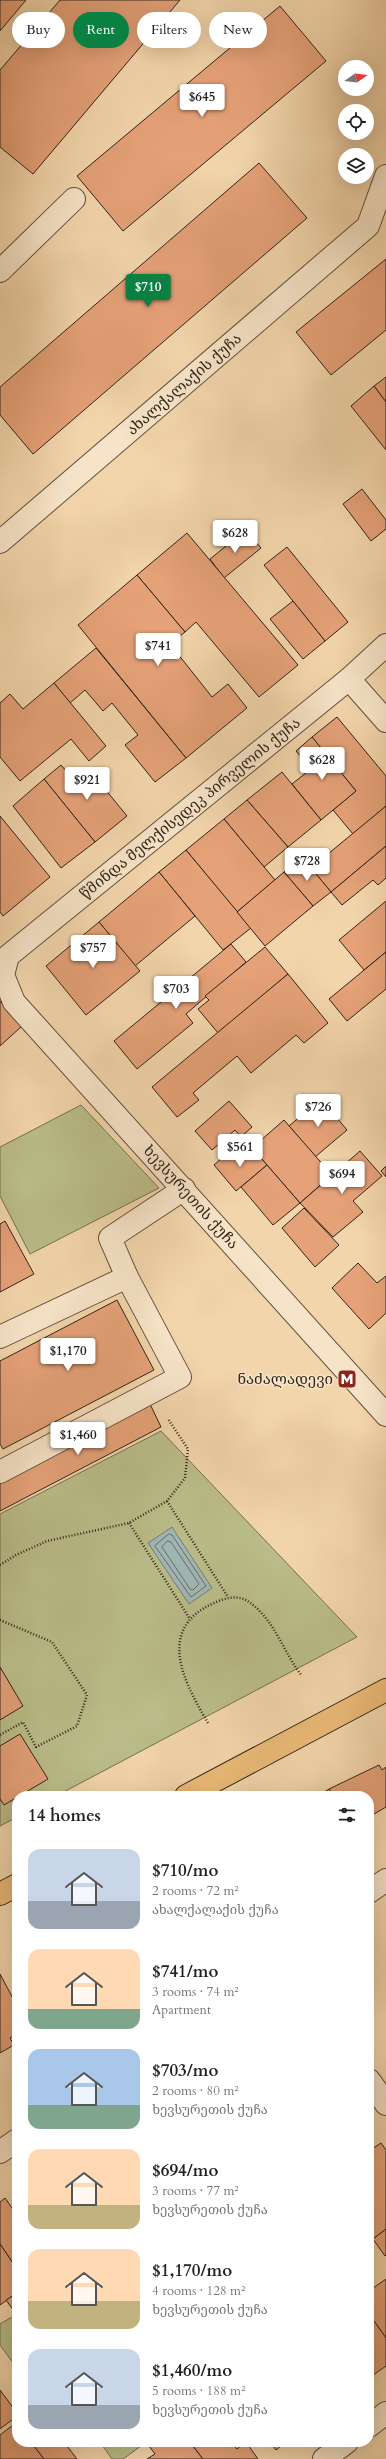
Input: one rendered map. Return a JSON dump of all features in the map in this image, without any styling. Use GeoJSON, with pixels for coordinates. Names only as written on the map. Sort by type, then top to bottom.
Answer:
{"type":"FeatureCollection","features":[{"type":"Feature","properties":{"kind":"main road"},"geometry":{"type":"LineString","coordinates":[[195,1791],[386,1690]]}},
{"type":"Feature","properties":{"kind":"main road"},"geometry":{"type":"LineString","coordinates":[[0,1894],[12,1888]]}},
{"type":"Feature","properties":{"kind":"street","name":"ახალქალაქის ქუჩა"},"geometry":{"type":"LineString","coordinates":[[0,542],[368,226],[386,176]]}},
{"type":"Feature","properties":{"kind":"street"},"geometry":{"type":"LineString","coordinates":[[0,271],[74,199]]}},
{"type":"Feature","properties":{"kind":"street","name":"წმინდა მელქისედეკ პირველის ქუჩა"},"geometry":{"type":"LineString","coordinates":[[3,975],[8,956],[349,679],[386,645]]}},
{"type":"Feature","properties":{"kind":"street"},"geometry":{"type":"LineString","coordinates":[[349,679],[386,721]]}},
{"type":"Feature","properties":{"kind":"street","name":"ხევსურეთის ქუჩა"},"geometry":{"type":"LineString","coordinates":[[3,975],[14,1002],[386,1414]]}},
{"type":"Feature","properties":{"kind":"street"},"geometry":{"type":"LineString","coordinates":[[0,1472],[150,1391],[180,1377],[127,1277],[110,1238],[184,1189]]}},
{"type":"Feature","properties":{"kind":"street"},"geometry":{"type":"LineString","coordinates":[[0,1338],[127,1277]]}},
{"type":"Feature","properties":{"kind":"street"},"geometry":{"type":"LineString","coordinates":[[374,1888],[386,1880]]}},
{"type":"Feature","properties":{"kind":"street"},"geometry":{"type":"LineString","coordinates":[[374,2087],[386,2104]]}},
{"type":"Feature","properties":{"kind":"street"},"geometry":{"type":"LineString","coordinates":[[0,2152],[12,2144]]}},
{"type":"Feature","properties":{"kind":"street"},"geometry":{"type":"LineString","coordinates":[[374,2422],[386,2413]]}},
{"type":"Feature","properties":{"kind":"street"},"geometry":{"type":"LineString","coordinates":[[324,2459],[340,2447]]}},
{"type":"Feature","properties":{"kind":"path"},"geometry":{"type":"LineString","coordinates":[[0,1565],[16,1555],[47,1541],[129,1524],[167,1501],[185,1478],[188,1449],[150,1391]]}},
{"type":"Feature","properties":{"kind":"path"},"geometry":{"type":"LineString","coordinates":[[167,1501],[228,1597]]}},
{"type":"Feature","properties":{"kind":"path"},"geometry":{"type":"LineString","coordinates":[[129,1524],[190,1619]]}},
{"type":"Feature","properties":{"kind":"path"},"geometry":{"type":"LineString","coordinates":[[208,1724],[194,1698],[178,1659],[178,1639],[190,1619],[205,1607],[228,1597],[248,1601],[265,1616],[279,1637],[290,1660],[302,1676]]}},
{"type":"Feature","properties":{"kind":"path"},"geometry":{"type":"LineString","coordinates":[[0,1620],[52,1642],[87,1695],[77,1726],[36,1747],[23,1722],[0,1735]]}},
{"type":"Feature","properties":{"kind":"green space"},"geometry":{"type":"Polygon","coordinates":[[[81,1105],[159,1188],[30,1254],[0,1196],[0,1147],[81,1105]]]}},
{"type":"Feature","properties":{"kind":"green space"},"geometry":{"type":"Polygon","coordinates":[[[161,1431],[357,1637],[65,1791],[12,1791],[12,1820],[0,1826],[0,1514],[161,1431]]]}},
{"type":"Feature","properties":{"kind":"green space"},"geometry":{"type":"Polygon","coordinates":[[[12,2317],[12,2361],[0,2345],[0,2324],[12,2317]]]}},
{"type":"Feature","properties":{"kind":"green space"},"geometry":{"type":"Polygon","coordinates":[[[104,2447],[140,2447],[123,2459],[112,2459],[104,2447]]]}},
{"type":"Feature","properties":{"kind":"water"},"geometry":{"type":"Polygon","coordinates":[[[172,1527],[212,1588],[189,1604],[148,1543],[172,1527]]]}},
{"type":"Feature","properties":{"kind":"building"},"geometry":{"type":"Polygon","coordinates":[[[0,0],[26,0],[16,12],[12,12],[12,17],[0,31],[0,0]]]}},
{"type":"Feature","properties":{"kind":"building"},"geometry":{"type":"Polygon","coordinates":[[[60,0],[180,0],[170,12],[137,12],[137,48],[139,48],[33,174],[0,147],[0,70],[19,48],[65,48],[65,12],[50,12],[60,0]]]}},
{"type":"Feature","properties":{"kind":"building"},"geometry":{"type":"Polygon","coordinates":[[[280,6],[326,61],[123,231],[77,176],[230,48],[267,48],[267,17],[280,6]]]}},
{"type":"Feature","properties":{"kind":"building"},"geometry":{"type":"Polygon","coordinates":[[[259,163],[307,218],[33,454],[0,415],[0,387],[259,163]]]}},
{"type":"Feature","properties":{"kind":"building"},"geometry":{"type":"Polygon","coordinates":[[[386,259],[386,330],[331,375],[296,332],[386,259]]]}},
{"type":"Feature","properties":{"kind":"building"},"geometry":{"type":"Polygon","coordinates":[[[386,377],[386,402],[374,386],[386,377]]]}},
{"type":"Feature","properties":{"kind":"building"},"geometry":{"type":"Polygon","coordinates":[[[374,386],[386,402],[386,450],[351,406],[374,386]]]}},
{"type":"Feature","properties":{"kind":"building"},"geometry":{"type":"Polygon","coordinates":[[[362,489],[386,520],[386,529],[371,541],[343,504],[362,489]]]}},
{"type":"Feature","properties":{"kind":"building"},"geometry":{"type":"Polygon","coordinates":[[[246,530],[261,548],[224,578],[210,559],[246,530]]]}},
{"type":"Feature","properties":{"kind":"building"},"geometry":{"type":"Polygon","coordinates":[[[187,533],[298,665],[259,697],[196,622],[185,632],[137,575],[187,533]]]}},
{"type":"Feature","properties":{"kind":"building"},"geometry":{"type":"Polygon","coordinates":[[[287,547],[348,622],[325,641],[264,565],[287,547]]]}},
{"type":"Feature","properties":{"kind":"building"},"geometry":{"type":"Polygon","coordinates":[[[137,575],[185,632],[170,644],[212,697],[228,684],[247,708],[186,758],[78,625],[137,575]]]}},
{"type":"Feature","properties":{"kind":"building"},"geometry":{"type":"Polygon","coordinates":[[[293,601],[325,641],[303,659],[270,619],[293,601]]]}},
{"type":"Feature","properties":{"kind":"building"},"geometry":{"type":"Polygon","coordinates":[[[96,648],[186,758],[155,782],[125,745],[138,735],[112,703],[103,711],[85,690],[70,703],[54,683],[96,648]]]}},
{"type":"Feature","properties":{"kind":"building"},"geometry":{"type":"Polygon","coordinates":[[[54,683],[106,746],[89,761],[71,739],[20,781],[0,757],[0,703],[10,694],[23,709],[54,683]]]}},
{"type":"Feature","properties":{"kind":"building"},"geometry":{"type":"Polygon","coordinates":[[[337,717],[386,776],[386,806],[353,834],[333,810],[356,791],[312,737],[337,717]]]}},
{"type":"Feature","properties":{"kind":"building"},"geometry":{"type":"Polygon","coordinates":[[[312,737],[356,791],[321,820],[292,784],[311,769],[296,751],[312,737]]]}},
{"type":"Feature","properties":{"kind":"building"},"geometry":{"type":"Polygon","coordinates":[[[61,765],[73,779],[87,767],[127,816],[95,842],[44,779],[61,765]]]}},
{"type":"Feature","properties":{"kind":"building"},"geometry":{"type":"Polygon","coordinates":[[[282,772],[321,820],[288,847],[247,800],[282,772]]]}},
{"type":"Feature","properties":{"kind":"building"},"geometry":{"type":"Polygon","coordinates":[[[44,779],[95,842],[61,868],[13,806],[44,779]]]}},
{"type":"Feature","properties":{"kind":"building"},"geometry":{"type":"Polygon","coordinates":[[[247,800],[288,847],[264,867],[224,819],[247,800]]]}},
{"type":"Feature","properties":{"kind":"building"},"geometry":{"type":"Polygon","coordinates":[[[386,806],[386,846],[331,892],[311,868],[386,806]]]}},
{"type":"Feature","properties":{"kind":"building"},"geometry":{"type":"Polygon","coordinates":[[[0,816],[50,877],[3,916],[0,912],[0,816]]]}},
{"type":"Feature","properties":{"kind":"building"},"geometry":{"type":"Polygon","coordinates":[[[224,819],[275,880],[237,912],[186,850],[224,819]]]}},
{"type":"Feature","properties":{"kind":"building"},"geometry":{"type":"Polygon","coordinates":[[[386,846],[386,878],[378,885],[373,880],[342,905],[331,892],[386,846]]]}},
{"type":"Feature","properties":{"kind":"building"},"geometry":{"type":"Polygon","coordinates":[[[186,850],[251,928],[223,950],[159,872],[186,850]]]}},
{"type":"Feature","properties":{"kind":"building"},"geometry":{"type":"Polygon","coordinates":[[[302,857],[331,892],[313,906],[284,872],[302,857]]]}},
{"type":"Feature","properties":{"kind":"building"},"geometry":{"type":"Polygon","coordinates":[[[159,872],[195,916],[135,966],[99,922],[159,872]]]}},
{"type":"Feature","properties":{"kind":"building"},"geometry":{"type":"Polygon","coordinates":[[[284,872],[313,906],[265,946],[237,912],[284,872]]]}},
{"type":"Feature","properties":{"kind":"building"},"geometry":{"type":"Polygon","coordinates":[[[386,901],[386,952],[364,970],[339,940],[386,901]]]}},
{"type":"Feature","properties":{"kind":"building"},"geometry":{"type":"Polygon","coordinates":[[[99,922],[140,971],[86,1015],[46,966],[99,922]]]}},
{"type":"Feature","properties":{"kind":"building"},"geometry":{"type":"Polygon","coordinates":[[[231,944],[246,962],[186,1014],[193,1023],[137,1069],[114,1041],[231,944]]]}},
{"type":"Feature","properties":{"kind":"building"},"geometry":{"type":"Polygon","coordinates":[[[265,947],[288,974],[218,1033],[198,1009],[209,1000],[205,996],[265,947]]]}},
{"type":"Feature","properties":{"kind":"building"},"geometry":{"type":"Polygon","coordinates":[[[386,952],[386,989],[347,1021],[329,999],[386,952]]]}},
{"type":"Feature","properties":{"kind":"building"},"geometry":{"type":"Polygon","coordinates":[[[288,974],[328,1023],[304,1043],[296,1035],[251,1073],[237,1056],[193,1093],[199,1100],[177,1117],[152,1087],[288,974]]]}},
{"type":"Feature","properties":{"kind":"building"},"geometry":{"type":"Polygon","coordinates":[[[0,1001],[22,1026],[0,1046],[0,1001]]]}},
{"type":"Feature","properties":{"kind":"building"},"geometry":{"type":"Polygon","coordinates":[[[321,1099],[347,1130],[315,1157],[289,1126],[321,1099]]]}},
{"type":"Feature","properties":{"kind":"building"},"geometry":{"type":"Polygon","coordinates":[[[229,1101],[252,1127],[241,1137],[235,1130],[212,1150],[195,1131],[229,1101]]]}},
{"type":"Feature","properties":{"kind":"building"},"geometry":{"type":"Polygon","coordinates":[[[284,1120],[332,1175],[300,1203],[252,1148],[284,1120]]]}},
{"type":"Feature","properties":{"kind":"building"},"geometry":{"type":"Polygon","coordinates":[[[252,1148],[267,1165],[236,1191],[214,1165],[230,1151],[237,1160],[252,1148]]]}},
{"type":"Feature","properties":{"kind":"building"},"geometry":{"type":"Polygon","coordinates":[[[360,1151],[382,1176],[353,1201],[363,1212],[333,1237],[300,1203],[360,1151]]]}},
{"type":"Feature","properties":{"kind":"building"},"geometry":{"type":"Polygon","coordinates":[[[267,1165],[300,1203],[273,1225],[241,1187],[267,1165]]]}},
{"type":"Feature","properties":{"kind":"building"},"geometry":{"type":"Polygon","coordinates":[[[386,1166],[386,1177],[381,1171],[386,1166]]]}},
{"type":"Feature","properties":{"kind":"building"},"geometry":{"type":"Polygon","coordinates":[[[304,1208],[339,1245],[315,1267],[282,1228],[304,1208]]]}},
{"type":"Feature","properties":{"kind":"building"},"geometry":{"type":"Polygon","coordinates":[[[5,1221],[34,1274],[0,1292],[0,1224],[5,1221]]]}},
{"type":"Feature","properties":{"kind":"building"},"geometry":{"type":"Polygon","coordinates":[[[358,1263],[377,1283],[386,1276],[386,1313],[369,1329],[332,1288],[358,1263]]]}},
{"type":"Feature","properties":{"kind":"building"},"geometry":{"type":"Polygon","coordinates":[[[117,1300],[154,1370],[3,1449],[0,1444],[0,1361],[117,1300]]]}},
{"type":"Feature","properties":{"kind":"building"},"geometry":{"type":"Polygon","coordinates":[[[150,1404],[161,1427],[0,1511],[0,1483],[150,1404]]]}},
{"type":"Feature","properties":{"kind":"building"},"geometry":{"type":"Polygon","coordinates":[[[0,1667],[23,1706],[0,1720],[0,1667]]]}},
{"type":"Feature","properties":{"kind":"building"},"geometry":{"type":"Polygon","coordinates":[[[20,1734],[48,1779],[28,1791],[12,1791],[12,1800],[4,1805],[0,1799],[0,1746],[20,1734]]]}},
{"type":"Feature","properties":{"kind":"building"},"geometry":{"type":"Polygon","coordinates":[[[379,1765],[382,1770],[386,1767],[386,1807],[374,1814],[374,1791],[330,1791],[329,1789],[379,1765]]]}},
{"type":"Feature","properties":{"kind":"building"},"geometry":{"type":"Polygon","coordinates":[[[0,1974],[12,1997],[12,2037],[10,2038],[12,2046],[0,2053],[0,1974]]]}},
{"type":"Feature","properties":{"kind":"building"},"geometry":{"type":"Polygon","coordinates":[[[381,2143],[386,2150],[386,2229],[374,2238],[374,2148],[381,2143]]]}},
{"type":"Feature","properties":{"kind":"building"},"geometry":{"type":"Polygon","coordinates":[[[5,2198],[12,2208],[12,2262],[0,2244],[0,2202],[5,2198]]]}},
{"type":"Feature","properties":{"kind":"building"},"geometry":{"type":"Polygon","coordinates":[[[386,2229],[385,2256],[374,2240],[374,2238],[386,2229]]]}},
{"type":"Feature","properties":{"kind":"building"},"geometry":{"type":"Polygon","coordinates":[[[0,2244],[12,2262],[12,2297],[0,2305],[0,2244]]]}},
{"type":"Feature","properties":{"kind":"building"},"geometry":{"type":"Polygon","coordinates":[[[386,2279],[386,2338],[374,2321],[374,2287],[386,2279]]]}},
{"type":"Feature","properties":{"kind":"building"},"geometry":{"type":"Polygon","coordinates":[[[12,2296],[12,2308],[6,2300],[12,2296]]]}},
{"type":"Feature","properties":{"kind":"building"},"geometry":{"type":"Polygon","coordinates":[[[374,2321],[386,2338],[386,2366],[374,2374],[374,2321]]]}},
{"type":"Feature","properties":{"kind":"building"},"geometry":{"type":"Polygon","coordinates":[[[0,2390],[12,2406],[12,2420],[0,2429],[0,2390]]]}},
{"type":"Feature","properties":{"kind":"building"},"geometry":{"type":"Polygon","coordinates":[[[12,2426],[12,2447],[35,2447],[44,2459],[0,2459],[0,2435],[12,2426]]]}},
{"type":"Feature","properties":{"kind":"building"},"geometry":{"type":"Polygon","coordinates":[[[35,2447],[68,2447],[77,2459],[44,2459],[35,2447]]]}},
{"type":"Feature","properties":{"kind":"building"},"geometry":{"type":"Polygon","coordinates":[[[150,2447],[194,2447],[203,2459],[147,2459],[155,2454],[150,2447]]]}},
{"type":"Feature","properties":{"kind":"building"},"geometry":{"type":"Polygon","coordinates":[[[194,2447],[235,2447],[237,2449],[240,2447],[250,2447],[258,2459],[203,2459],[194,2447]]]}},
{"type":"Feature","properties":{"kind":"place","name":"ნაძალადევი"},"geometry":{"type":"Point","coordinates":[347,1379]}}]}
